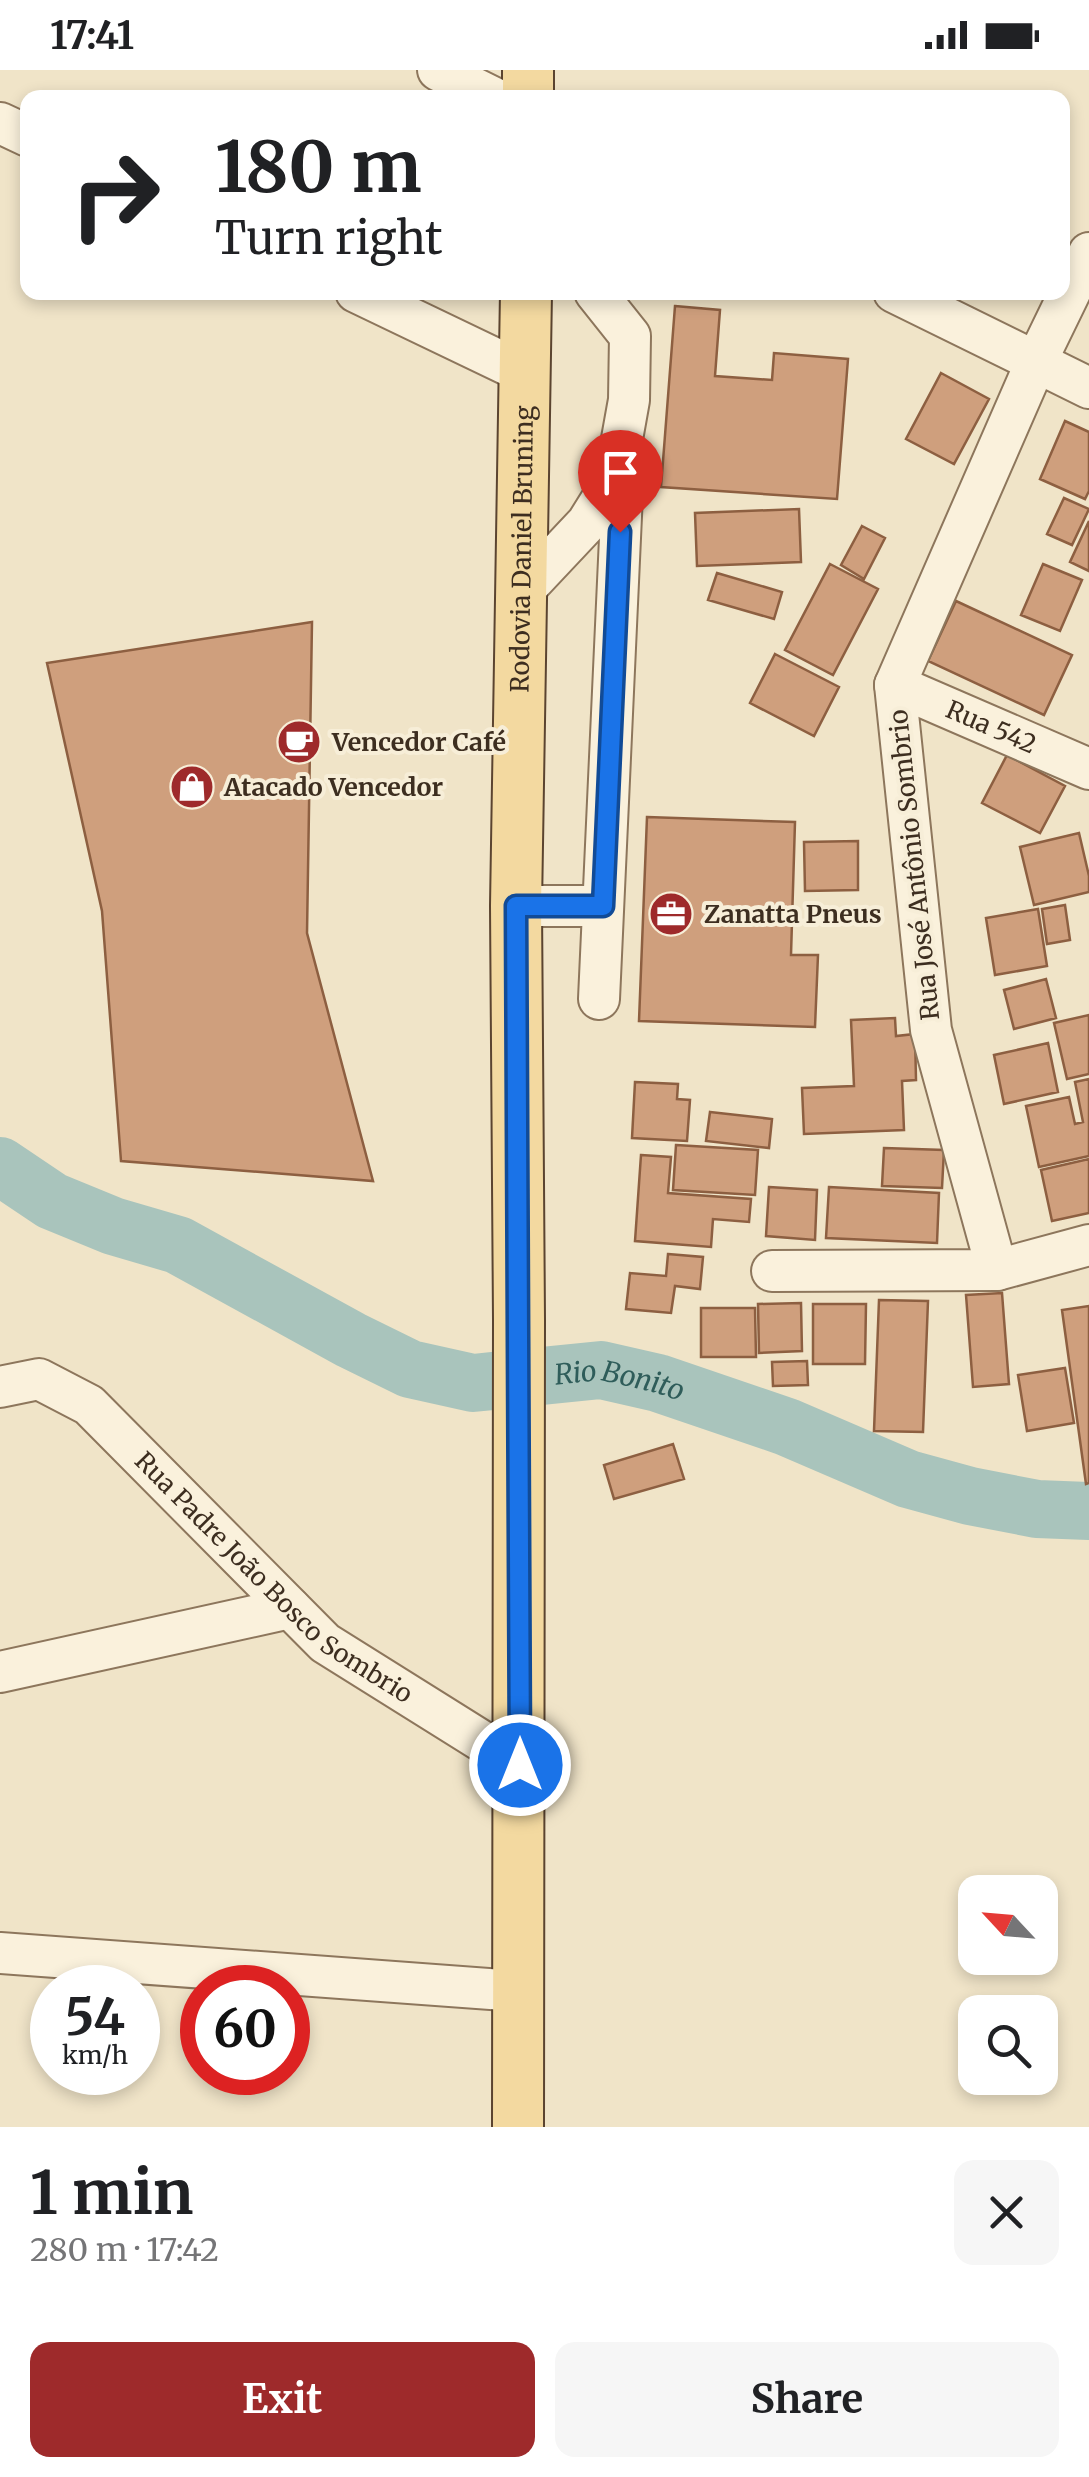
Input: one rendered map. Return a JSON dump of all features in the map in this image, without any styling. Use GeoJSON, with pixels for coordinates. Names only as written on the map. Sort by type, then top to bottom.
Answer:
{"type":"FeatureCollection","features":[{"type":"Feature","properties":{"kind":"main road","name":"Rodovia Daniel Bruning"},"geometry":{"type":"LineString","coordinates":[[518,2127],[520,1320],[516,906],[526,300]]}},
{"type":"Feature","properties":{"kind":"street"},"geometry":{"type":"LineString","coordinates":[[438,70],[478,90]]}},
{"type":"Feature","properties":{"kind":"street","name":"Rua José Antônio Sombrio"},"geometry":{"type":"LineString","coordinates":[[1070,291],[1089,252]]}},
{"type":"Feature","properties":{"kind":"street"},"geometry":{"type":"LineString","coordinates":[[373,300],[525,372]]}},
{"type":"Feature","properties":{"kind":"street"},"geometry":{"type":"LineString","coordinates":[[524,591],[587,522],[615,478],[630,400],[630,336],[601,300]]}},
{"type":"Feature","properties":{"kind":"street"},"geometry":{"type":"LineString","coordinates":[[910,300],[1089,388]]}},
{"type":"Feature","properties":{"kind":"street","name":"Rua José Antônio Sombrio"},"geometry":{"type":"LineString","coordinates":[[997,1270],[931,1030],[895,685],[1066,300]]}},
{"type":"Feature","properties":{"kind":"street"},"geometry":{"type":"LineString","coordinates":[[598,999],[622,494],[615,478]]}},
{"type":"Feature","properties":{"kind":"street","name":"Rua 542"},"geometry":{"type":"LineString","coordinates":[[895,685],[1089,769]]}},
{"type":"Feature","properties":{"kind":"street"},"geometry":{"type":"LineString","coordinates":[[516,906],[603,906]]}},
{"type":"Feature","properties":{"kind":"street"},"geometry":{"type":"LineString","coordinates":[[772,1271],[997,1270],[1089,1245]]}},
{"type":"Feature","properties":{"kind":"street","name":"Rua Padre João Bosco Sombrio"},"geometry":{"type":"LineString","coordinates":[[0,1388],[39,1379],[89,1405],[325,1643],[520,1765]]}},
{"type":"Feature","properties":{"kind":"street"},"geometry":{"type":"LineString","coordinates":[[0,1672],[290,1608]]}},
{"type":"Feature","properties":{"kind":"street"},"geometry":{"type":"LineString","coordinates":[[0,1954],[517,1991]]}},
{"type":"Feature","properties":{"kind":"building"},"geometry":{"type":"Polygon","coordinates":[[[675,306],[720,310],[715,376],[772,380],[774,353],[848,359],[837,499],[661,487],[675,306]]]}},
{"type":"Feature","properties":{"kind":"building"},"geometry":{"type":"Polygon","coordinates":[[[941,373],[989,399],[954,464],[906,439],[941,373]]]}},
{"type":"Feature","properties":{"kind":"building"},"geometry":{"type":"Polygon","coordinates":[[[1065,421],[1089,432],[1089,491],[1085,499],[1040,479],[1065,421]]]}},
{"type":"Feature","properties":{"kind":"building"},"geometry":{"type":"Polygon","coordinates":[[[1064,498],[1089,509],[1072,545],[1047,534],[1064,498]]]}},
{"type":"Feature","properties":{"kind":"building"},"geometry":{"type":"Polygon","coordinates":[[[799,509],[801,562],[697,566],[695,513],[799,509]]]}},
{"type":"Feature","properties":{"kind":"building"},"geometry":{"type":"Polygon","coordinates":[[[1089,521],[1089,571],[1070,562],[1089,521]]]}},
{"type":"Feature","properties":{"kind":"building"},"geometry":{"type":"Polygon","coordinates":[[[862,526],[885,538],[864,579],[841,565],[862,526]]]}},
{"type":"Feature","properties":{"kind":"building"},"geometry":{"type":"Polygon","coordinates":[[[830,564],[878,589],[833,675],[785,650],[830,564]]]}},
{"type":"Feature","properties":{"kind":"building"},"geometry":{"type":"Polygon","coordinates":[[[1043,564],[1082,580],[1060,631],[1021,615],[1043,564]]]}},
{"type":"Feature","properties":{"kind":"building"},"geometry":{"type":"Polygon","coordinates":[[[717,573],[782,592],[774,619],[708,600],[717,573]]]}},
{"type":"Feature","properties":{"kind":"building"},"geometry":{"type":"Polygon","coordinates":[[[956,601],[1072,655],[1044,715],[928,661],[956,601]]]}},
{"type":"Feature","properties":{"kind":"building","name":"Atacado Vencedor"},"geometry":{"type":"Polygon","coordinates":[[[312,622],[307,933],[373,1181],[121,1161],[102,911],[47,663],[312,622]]]}},
{"type":"Feature","properties":{"kind":"building"},"geometry":{"type":"Polygon","coordinates":[[[775,654],[839,687],[814,736],[750,703],[775,654]]]}},
{"type":"Feature","properties":{"kind":"building"},"geometry":{"type":"Polygon","coordinates":[[[1007,755],[1065,786],[1040,833],[982,803],[1007,755]]]}},
{"type":"Feature","properties":{"kind":"building"},"geometry":{"type":"Polygon","coordinates":[[[647,817],[795,822],[791,955],[818,955],[815,1027],[639,1021],[647,817]]]}},
{"type":"Feature","properties":{"kind":"building"},"geometry":{"type":"Polygon","coordinates":[[[1079,833],[1089,892],[1034,905],[1020,847],[1079,833]]]}},
{"type":"Feature","properties":{"kind":"building"},"geometry":{"type":"Polygon","coordinates":[[[858,841],[858,890],[805,891],[804,842],[858,841]]]}},
{"type":"Feature","properties":{"kind":"building"},"geometry":{"type":"Polygon","coordinates":[[[1065,905],[1070,940],[1047,944],[1042,909],[1065,905]]]}},
{"type":"Feature","properties":{"kind":"building"},"geometry":{"type":"Polygon","coordinates":[[[1038,909],[1047,966],[995,975],[986,918],[1038,909]]]}},
{"type":"Feature","properties":{"kind":"building"},"geometry":{"type":"Polygon","coordinates":[[[1046,979],[1056,1018],[1014,1029],[1004,990],[1046,979]]]}},
{"type":"Feature","properties":{"kind":"building"},"geometry":{"type":"Polygon","coordinates":[[[1089,1015],[1089,1074],[1067,1079],[1054,1023],[1089,1015]]]}},
{"type":"Feature","properties":{"kind":"building"},"geometry":{"type":"Polygon","coordinates":[[[895,1018],[896,1036],[915,1034],[916,1080],[902,1081],[904,1130],[804,1134],[802,1088],[854,1086],[851,1020],[895,1018]]]}},
{"type":"Feature","properties":{"kind":"building"},"geometry":{"type":"Polygon","coordinates":[[[1048,1043],[1058,1092],[1004,1104],[994,1055],[1048,1043]]]}},
{"type":"Feature","properties":{"kind":"building"},"geometry":{"type":"Polygon","coordinates":[[[1089,1079],[1089,1156],[1039,1167],[1026,1106],[1069,1097],[1075,1124],[1083,1122],[1075,1082],[1089,1079]]]}},
{"type":"Feature","properties":{"kind":"building"},"geometry":{"type":"Polygon","coordinates":[[[635,1082],[678,1084],[677,1099],[690,1100],[687,1141],[632,1138],[635,1082]]]}},
{"type":"Feature","properties":{"kind":"building"},"geometry":{"type":"Polygon","coordinates":[[[710,1112],[772,1119],[769,1148],[706,1141],[710,1112]]]}},
{"type":"Feature","properties":{"kind":"building"},"geometry":{"type":"Polygon","coordinates":[[[676,1145],[758,1150],[755,1195],[673,1190],[676,1145]]]}},
{"type":"Feature","properties":{"kind":"building"},"geometry":{"type":"Polygon","coordinates":[[[884,1148],[944,1150],[942,1188],[882,1186],[884,1148]]]}},
{"type":"Feature","properties":{"kind":"building"},"geometry":{"type":"Polygon","coordinates":[[[641,1155],[671,1157],[668,1193],[751,1199],[749,1222],[713,1219],[711,1247],[635,1241],[641,1155]]]}},
{"type":"Feature","properties":{"kind":"building"},"geometry":{"type":"Polygon","coordinates":[[[1089,1159],[1089,1213],[1052,1221],[1041,1170],[1089,1159]]]}},
{"type":"Feature","properties":{"kind":"building"},"geometry":{"type":"Polygon","coordinates":[[[769,1187],[817,1190],[815,1240],[766,1236],[769,1187]]]}},
{"type":"Feature","properties":{"kind":"building"},"geometry":{"type":"Polygon","coordinates":[[[829,1187],[939,1193],[937,1243],[826,1238],[829,1187]]]}},
{"type":"Feature","properties":{"kind":"building"},"geometry":{"type":"Polygon","coordinates":[[[668,1254],[703,1257],[700,1289],[675,1286],[671,1313],[626,1309],[630,1273],[666,1276],[668,1254]]]}},
{"type":"Feature","properties":{"kind":"building"},"geometry":{"type":"Polygon","coordinates":[[[1002,1293],[1009,1384],[973,1387],[966,1295],[1002,1293]]]}},
{"type":"Feature","properties":{"kind":"building"},"geometry":{"type":"Polygon","coordinates":[[[879,1300],[928,1301],[923,1432],[874,1431],[879,1300]]]}},
{"type":"Feature","properties":{"kind":"building"},"geometry":{"type":"Polygon","coordinates":[[[801,1303],[802,1351],[759,1353],[758,1304],[801,1303]]]}},
{"type":"Feature","properties":{"kind":"building"},"geometry":{"type":"Polygon","coordinates":[[[813,1304],[866,1304],[865,1364],[813,1364],[813,1304]]]}},
{"type":"Feature","properties":{"kind":"building"},"geometry":{"type":"Polygon","coordinates":[[[1089,1306],[1089,1483],[1086,1484],[1062,1310],[1089,1306]]]}},
{"type":"Feature","properties":{"kind":"building"},"geometry":{"type":"Polygon","coordinates":[[[701,1308],[755,1308],[756,1357],[701,1357],[701,1308]]]}},
{"type":"Feature","properties":{"kind":"building"},"geometry":{"type":"Polygon","coordinates":[[[807,1361],[808,1385],[773,1386],[772,1362],[807,1361]]]}},
{"type":"Feature","properties":{"kind":"building"},"geometry":{"type":"Polygon","coordinates":[[[1065,1368],[1074,1423],[1027,1431],[1018,1375],[1065,1368]]]}},
{"type":"Feature","properties":{"kind":"building"},"geometry":{"type":"Polygon","coordinates":[[[673,1444],[684,1479],[614,1499],[604,1465],[673,1444]]]}},
{"type":"Feature","properties":{"kind":"waterway","name":"Rio Bonito"},"geometry":{"type":"LineString","coordinates":[[0,1166],[52,1201],[113,1226],[178,1245],[410,1369],[473,1383],[601,1370],[658,1383],[787,1427],[908,1479],[1037,1509],[1089,1511]]}},
{"type":"Feature","properties":{"kind":"place","name":"Vencedor Café"},"geometry":{"type":"Point","coordinates":[299,742]}},
{"type":"Feature","properties":{"kind":"place","name":"Atacado Vencedor"},"geometry":{"type":"Point","coordinates":[192,787]}},
{"type":"Feature","properties":{"kind":"place","name":"Zanatta Pneus"},"geometry":{"type":"Point","coordinates":[671,914]}},
{"type":"Feature","properties":{"kind":"route"},"geometry":{"type":"LineString","coordinates":[[520,1765],[516,906],[603,906],[620,532]]}}]}
